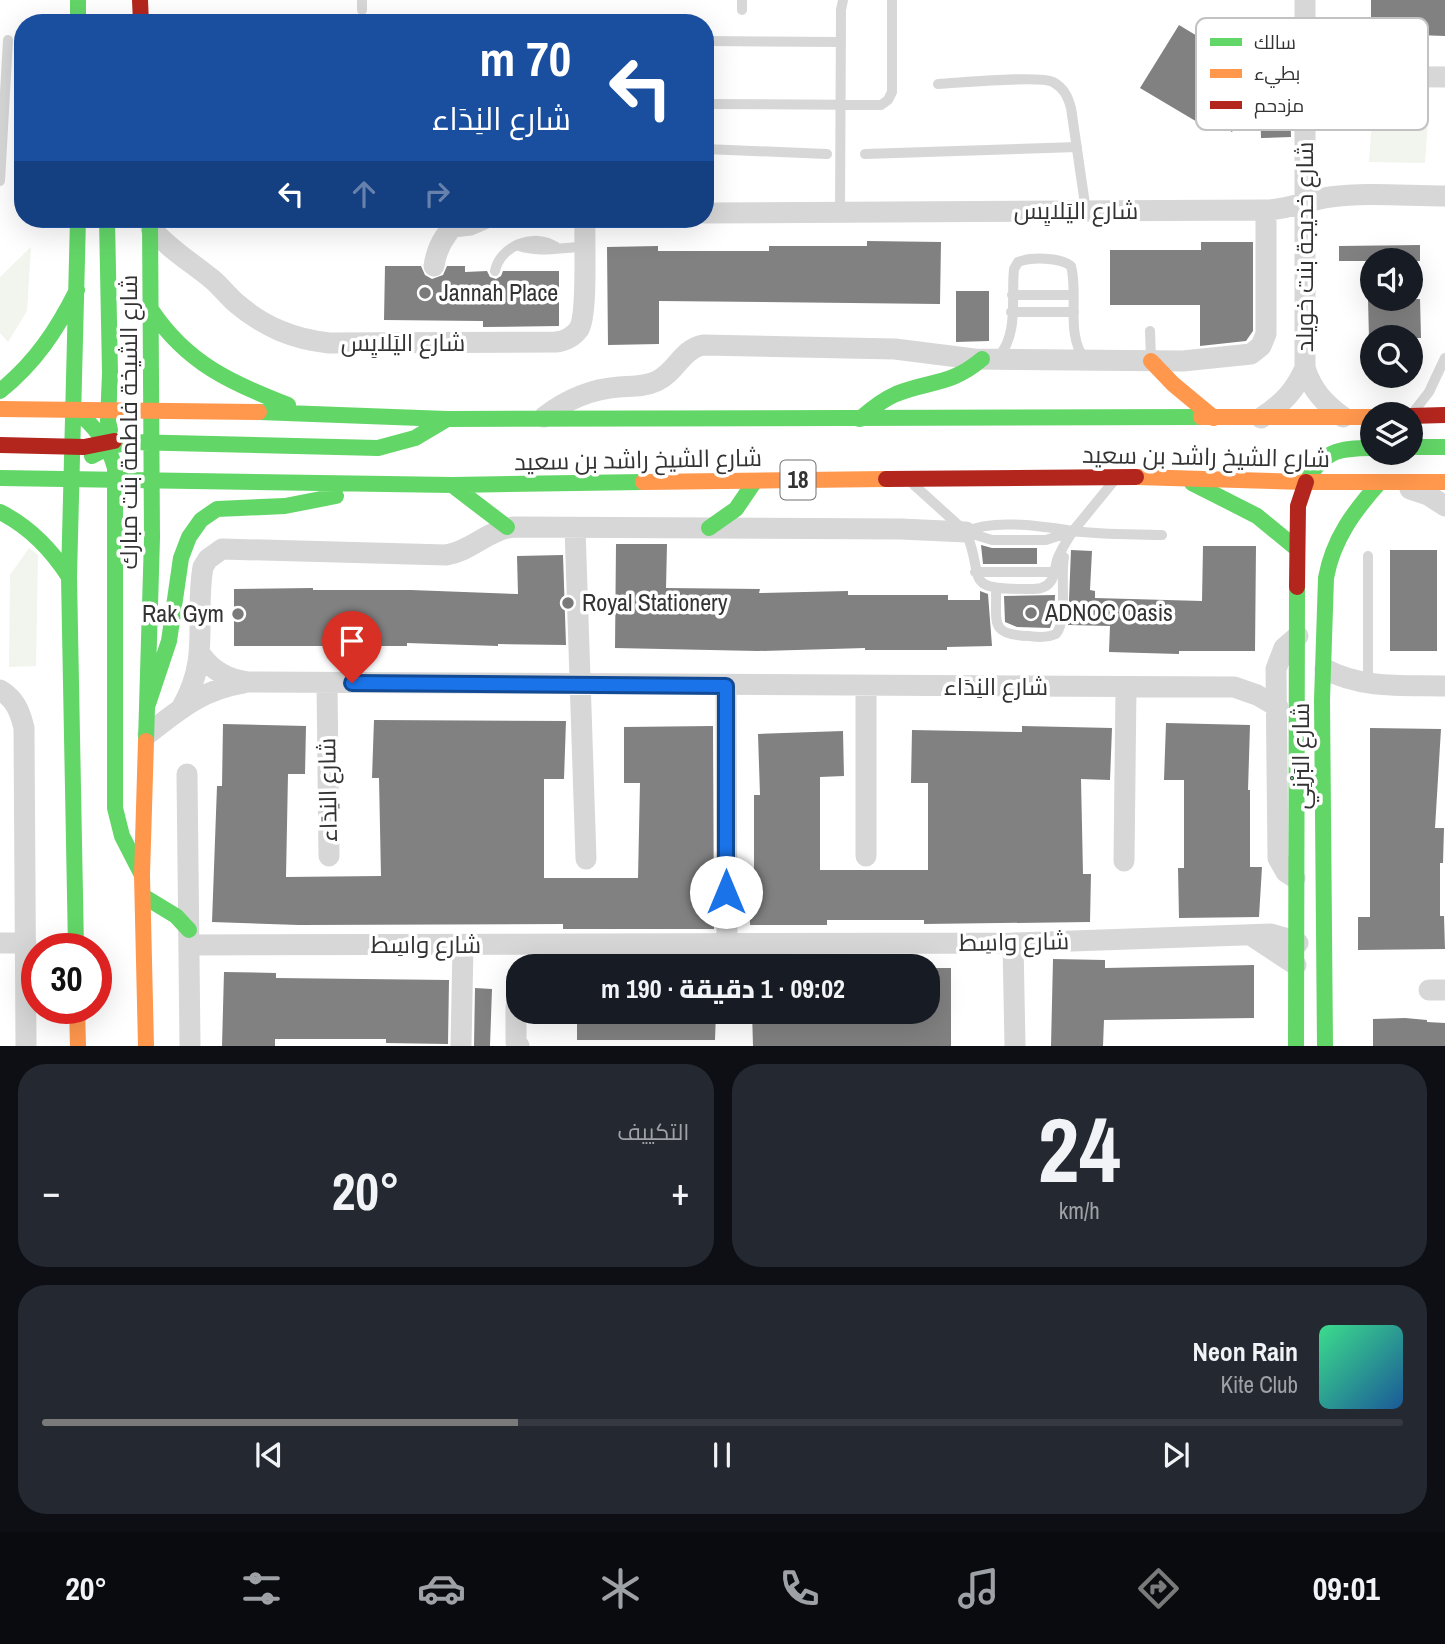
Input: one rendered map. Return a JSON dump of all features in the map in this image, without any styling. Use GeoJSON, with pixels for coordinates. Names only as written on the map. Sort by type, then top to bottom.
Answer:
{"type":"FeatureCollection","features":[{"type":"Feature","properties":{"kind":"main road"},"geometry":{"type":"LineString","coordinates":[[76,933],[69,577],[78,228]]}},
{"type":"Feature","properties":{"kind":"main road"},"geometry":{"type":"LineString","coordinates":[[107,228],[110,373],[108,421],[116,479],[114,775],[116,808],[122,836],[142,876]]}},
{"type":"Feature","properties":{"kind":"main road","name":"شارع الشيخة فاطمة بنت مبارك"},"geometry":{"type":"LineString","coordinates":[[146,1045],[142,876],[148,734],[152,479],[150,228]]}},
{"type":"Feature","properties":{"kind":"main road"},"geometry":{"type":"LineString","coordinates":[[0,391],[18,377],[52,339],[77,290]]}},
{"type":"Feature","properties":{"kind":"main road"},"geometry":{"type":"LineString","coordinates":[[152,311],[173,340],[198,362],[236,384],[306,413]]}},
{"type":"Feature","properties":{"kind":"main road"},"geometry":{"type":"LineString","coordinates":[[860,419],[896,394],[956,379],[989,360]]}},
{"type":"Feature","properties":{"kind":"main road"},"geometry":{"type":"LineString","coordinates":[[1152,361],[1172,384],[1214,418]]}},
{"type":"Feature","properties":{"kind":"main road","name":"شارع الشيخ راشد بن سعيد"},"geometry":{"type":"LineString","coordinates":[[0,409],[306,413],[447,419],[1360,417]]}},
{"type":"Feature","properties":{"kind":"main road"},"geometry":{"type":"LineString","coordinates":[[74,410],[93,424],[131,464],[152,479]]}},
{"type":"Feature","properties":{"kind":"main road"},"geometry":{"type":"LineString","coordinates":[[72,479],[86,460],[134,428],[152,411]]}},
{"type":"Feature","properties":{"kind":"main road"},"geometry":{"type":"LineString","coordinates":[[1423,416],[1445,415]]}},
{"type":"Feature","properties":{"kind":"main road"},"geometry":{"type":"LineString","coordinates":[[0,445],[73,447],[152,443],[378,448],[400,445],[426,435],[447,419]]}},
{"type":"Feature","properties":{"kind":"main road"},"geometry":{"type":"LineString","coordinates":[[1423,447],[1445,447]]}},
{"type":"Feature","properties":{"kind":"main road"},"geometry":{"type":"LineString","coordinates":[[1306,482],[1318,460],[1329,453],[1360,448]]}},
{"type":"Feature","properties":{"kind":"main road","name":"شارع الشيخ راشد بن سعيد"},"geometry":{"type":"LineString","coordinates":[[0,478],[452,485],[1117,476],[1306,482],[1445,481]]}},
{"type":"Feature","properties":{"kind":"main road"},"geometry":{"type":"LineString","coordinates":[[1180,477],[1257,516],[1296,548]]}},
{"type":"Feature","properties":{"kind":"main road"},"geometry":{"type":"LineString","coordinates":[[709,528],[732,514],[755,481]]}},
{"type":"Feature","properties":{"kind":"main road","name":"شارع البَرْنِي"},"geometry":{"type":"LineString","coordinates":[[1296,1045],[1296,548],[1298,506],[1306,482]]}},
{"type":"Feature","properties":{"kind":"main road","name":"شارع البَرْنِي"},"geometry":{"type":"LineString","coordinates":[[1325,1037],[1322,700],[1325,669],[1324,582],[1335,544],[1384,482]]}},
{"type":"Feature","properties":{"kind":"main road"},"geometry":{"type":"LineString","coordinates":[[148,705],[169,641],[181,558],[201,520],[217,509],[306,503],[367,484]]}},
{"type":"Feature","properties":{"kind":"main road"},"geometry":{"type":"LineString","coordinates":[[452,485],[507,527]]}},
{"type":"Feature","properties":{"kind":"main road"},"geometry":{"type":"LineString","coordinates":[[0,512],[20,522],[38,537],[54,554],[69,577]]}},
{"type":"Feature","properties":{"kind":"main road"},"geometry":{"type":"LineString","coordinates":[[143,895],[176,916],[189,937]]}},
{"type":"Feature","properties":{"kind":"main road"},"geometry":{"type":"LineString","coordinates":[[1298,943],[1314,956],[1316,1004],[1325,1037]]}},
{"type":"Feature","properties":{"kind":"main road"},"geometry":{"type":"LineString","coordinates":[[77,1024],[78,1045]]}},
{"type":"Feature","properties":{"kind":"street","name":"شارع خديجة بنت خويلد"},"geometry":{"type":"LineString","coordinates":[[1305,0],[1305,18]]}},
{"type":"Feature","properties":{"kind":"street","name":"شارع خديجة بنت خويلد"},"geometry":{"type":"LineString","coordinates":[[1305,130],[1305,368],[1311,386],[1327,406],[1344,418]]}},
{"type":"Feature","properties":{"kind":"street","name":"شارع اليَلايِس"},"geometry":{"type":"LineString","coordinates":[[714,213],[1280,210],[1345,195],[1445,196]]}},
{"type":"Feature","properties":{"kind":"street"},"geometry":{"type":"LineString","coordinates":[[542,418],[585,393],[652,383],[669,374],[690,350],[703,345],[895,349],[989,360],[1182,361],[1244,356],[1261,346],[1266,334],[1266,210]]}},
{"type":"Feature","properties":{"kind":"street","name":"شارع اليَلايِس"},"geometry":{"type":"LineString","coordinates":[[154,228],[170,248],[214,281],[261,323],[294,337],[330,343],[556,342],[568,339],[578,331],[582,318],[585,228]]}},
{"type":"Feature","properties":{"kind":"street"},"geometry":{"type":"LineString","coordinates":[[435,266],[440,244],[454,228]]}},
{"type":"Feature","properties":{"kind":"street","name":"شارع خديجة بنت خويلد"},"geometry":{"type":"LineString","coordinates":[[1261,418],[1282,404],[1296,387],[1305,368]]}},
{"type":"Feature","properties":{"kind":"street"},"geometry":{"type":"LineString","coordinates":[[1384,482],[1428,495],[1445,506]]}},
{"type":"Feature","properties":{"kind":"street"},"geometry":{"type":"LineString","coordinates":[[182,707],[194,685],[201,655],[203,567],[208,559],[222,549],[446,555],[464,551],[492,532],[507,527],[901,529],[966,532]]}},
{"type":"Feature","properties":{"kind":"street"},"geometry":{"type":"LineString","coordinates":[[575,528],[586,859]]}},
{"type":"Feature","properties":{"kind":"street"},"geometry":{"type":"LineString","coordinates":[[1295,878],[1286,872],[1278,858],[1276,669],[1284,648],[1298,636]]}},
{"type":"Feature","properties":{"kind":"street","name":"شارع النِدَاء"},"geometry":{"type":"LineString","coordinates":[[201,655],[225,677],[247,682],[1234,687],[1257,695],[1278,707]]}},
{"type":"Feature","properties":{"kind":"street","name":"شارع النِدَاء"},"geometry":{"type":"LineString","coordinates":[[1234,687],[1276,669]]}},
{"type":"Feature","properties":{"kind":"street"},"geometry":{"type":"LineString","coordinates":[[1325,669],[1346,679],[1368,684],[1445,686]]}},
{"type":"Feature","properties":{"kind":"street","name":"شارع النِدَاء"},"geometry":{"type":"LineString","coordinates":[[148,734],[182,707],[209,691],[247,682]]}},
{"type":"Feature","properties":{"kind":"street","name":"شارع النِدَاء"},"geometry":{"type":"LineString","coordinates":[[327,682],[329,856]]}},
{"type":"Feature","properties":{"kind":"street"},"geometry":{"type":"LineString","coordinates":[[1322,700],[1368,684]]}},
{"type":"Feature","properties":{"kind":"street"},"geometry":{"type":"LineString","coordinates":[[726,686],[727,945]]}},
{"type":"Feature","properties":{"kind":"street"},"geometry":{"type":"LineString","coordinates":[[866,687],[866,856]]}},
{"type":"Feature","properties":{"kind":"street"},"geometry":{"type":"LineString","coordinates":[[1124,861],[1126,687]]}},
{"type":"Feature","properties":{"kind":"street"},"geometry":{"type":"LineString","coordinates":[[0,690],[14,702],[24,727],[26,933]]}},
{"type":"Feature","properties":{"kind":"street"},"geometry":{"type":"LineString","coordinates":[[187,774],[190,1045]]}},
{"type":"Feature","properties":{"kind":"street","name":"شارع واسِط"},"geometry":{"type":"LineString","coordinates":[[189,937],[463,946],[1013,943],[1271,934],[1298,943]]}},
{"type":"Feature","properties":{"kind":"street"},"geometry":{"type":"LineString","coordinates":[[1252,936],[1296,965]]}},
{"type":"Feature","properties":{"kind":"street"},"geometry":{"type":"LineString","coordinates":[[0,943],[21,943]]}},
{"type":"Feature","properties":{"kind":"street"},"geometry":{"type":"LineString","coordinates":[[1013,943],[1015,1045]]}},
{"type":"Feature","properties":{"kind":"street"},"geometry":{"type":"LineString","coordinates":[[461,1045],[463,946]]}},
{"type":"Feature","properties":{"kind":"street"},"geometry":{"type":"LineString","coordinates":[[26,1024],[26,1045]]}},
{"type":"Feature","properties":{"kind":"street"},"geometry":{"type":"LineString","coordinates":[[516,1024],[516,1042],[519,1045]]}},
{"type":"Feature","properties":{"kind":"lane"},"geometry":{"type":"LineString","coordinates":[[714,104],[877,106],[885,103],[891,96],[891,0]]}},
{"type":"Feature","properties":{"kind":"lane"},"geometry":{"type":"LineString","coordinates":[[840,3],[840,212]]}},
{"type":"Feature","properties":{"kind":"lane"},"geometry":{"type":"LineString","coordinates":[[0,181],[8,40]]}},
{"type":"Feature","properties":{"kind":"lane"},"geometry":{"type":"LineString","coordinates":[[714,41],[841,42]]}},
{"type":"Feature","properties":{"kind":"lane"},"geometry":{"type":"LineString","coordinates":[[938,84],[1034,79],[1054,83],[1068,98],[1086,211]]}},
{"type":"Feature","properties":{"kind":"lane"},"geometry":{"type":"LineString","coordinates":[[865,154],[1077,146]]}},
{"type":"Feature","properties":{"kind":"lane"},"geometry":{"type":"LineString","coordinates":[[714,149],[827,154]]}},
{"type":"Feature","properties":{"kind":"lane"},"geometry":{"type":"LineString","coordinates":[[495,271],[502,255],[519,246],[533,250],[584,247]]}},
{"type":"Feature","properties":{"kind":"lane"},"geometry":{"type":"LineString","coordinates":[[989,360],[1009,342],[1014,269],[1018,262],[1025,259],[1068,263],[1072,270],[1076,344],[1085,360]]}},
{"type":"Feature","properties":{"kind":"lane"},"geometry":{"type":"LineString","coordinates":[[1012,295],[1073,295]]}},
{"type":"Feature","properties":{"kind":"lane"},"geometry":{"type":"LineString","coordinates":[[1011,312],[1074,312]]}},
{"type":"Feature","properties":{"kind":"lane"},"geometry":{"type":"LineString","coordinates":[[1150,331],[1152,361]]}},
{"type":"Feature","properties":{"kind":"lane"},"geometry":{"type":"LineString","coordinates":[[1422,402],[1445,358]]}},
{"type":"Feature","properties":{"kind":"lane"},"geometry":{"type":"LineString","coordinates":[[966,532],[972,548],[975,572],[982,583],[996,589],[1040,589],[1051,581],[1062,550],[1073,531],[1117,476]]}},
{"type":"Feature","properties":{"kind":"lane"},"geometry":{"type":"LineString","coordinates":[[907,478],[966,532],[992,540],[1056,538],[1073,531],[1162,535]]}},
{"type":"Feature","properties":{"kind":"lane"},"geometry":{"type":"LineString","coordinates":[[996,589],[997,622],[1001,632],[1011,636],[1050,637],[1056,634],[1062,622],[1063,564],[1073,531]]}},
{"type":"Feature","properties":{"kind":"lane"},"geometry":{"type":"LineString","coordinates":[[1368,556],[1368,684]]}},
{"type":"Feature","properties":{"kind":"lane"},"geometry":{"type":"LineString","coordinates":[[975,572],[1054,572]]}},
{"type":"Feature","properties":{"kind":"shaded area"},"geometry":{"type":"Polygon","coordinates":[[[1371,130],[1427,130],[1425,163],[1369,162],[1371,130]]]}},
{"type":"Feature","properties":{"kind":"shaded area"},"geometry":{"type":"Polygon","coordinates":[[[31,247],[27,311],[8,342],[0,333],[0,277],[31,247]]]}},
{"type":"Feature","properties":{"kind":"shaded area"},"geometry":{"type":"Polygon","coordinates":[[[29,548],[38,555],[36,666],[9,667],[10,575],[29,548]]]}},
{"type":"Feature","properties":{"kind":"building"},"geometry":{"type":"Polygon","coordinates":[[[1371,0],[1445,0],[1445,36],[1428,35],[1428,18],[1371,18],[1371,0]]]}},
{"type":"Feature","properties":{"kind":"building"},"geometry":{"type":"Polygon","coordinates":[[[1179,25],[1196,35],[1196,121],[1140,88],[1179,25]]]}},
{"type":"Feature","properties":{"kind":"building"},"geometry":{"type":"Polygon","coordinates":[[[1261,130],[1291,130],[1291,137],[1261,138],[1261,130]]]}},
{"type":"Feature","properties":{"kind":"building"},"geometry":{"type":"Polygon","coordinates":[[[867,241],[941,242],[940,304],[659,301],[659,344],[608,345],[607,247],[658,246],[658,251],[769,251],[769,246],[867,246],[867,241]]]}},
{"type":"Feature","properties":{"kind":"building"},"geometry":{"type":"Polygon","coordinates":[[[1201,242],[1253,242],[1253,331],[1246,341],[1200,346],[1200,305],[1110,305],[1110,250],[1201,250],[1201,242]]]}},
{"type":"Feature","properties":{"kind":"building"},"geometry":{"type":"Polygon","coordinates":[[[1420,245],[1420,248],[1360,248],[1360,261],[1339,261],[1339,246],[1420,245]]]}},
{"type":"Feature","properties":{"kind":"building"},"geometry":{"type":"Polygon","coordinates":[[[385,266],[421,266],[425,275],[432,279],[443,275],[447,266],[465,266],[465,272],[487,271],[490,277],[496,279],[503,271],[559,271],[559,326],[483,327],[483,321],[384,320],[385,266]]]}},
{"type":"Feature","properties":{"kind":"building"},"geometry":{"type":"Polygon","coordinates":[[[956,291],[989,291],[989,341],[956,342],[956,291]]]}},
{"type":"Feature","properties":{"kind":"building"},"geometry":{"type":"Polygon","coordinates":[[[1368,311],[1420,311],[1421,325],[1369,325],[1368,311]]]}},
{"type":"Feature","properties":{"kind":"building"},"geometry":{"type":"Polygon","coordinates":[[[616,544],[667,544],[666,588],[760,589],[759,593],[848,591],[848,595],[948,595],[948,600],[980,600],[980,591],[988,594],[992,646],[947,647],[947,650],[865,648],[758,651],[615,648],[616,544]]]}},
{"type":"Feature","properties":{"kind":"building"},"geometry":{"type":"Polygon","coordinates":[[[981,545],[992,548],[1037,548],[1037,564],[983,564],[981,545]]]}},
{"type":"Feature","properties":{"kind":"building"},"geometry":{"type":"Polygon","coordinates":[[[1203,546],[1256,546],[1255,651],[1179,651],[1179,654],[1109,652],[1110,626],[1068,625],[1071,550],[1092,551],[1090,590],[1095,591],[1095,598],[1202,601],[1203,546]]]}},
{"type":"Feature","properties":{"kind":"building"},"geometry":{"type":"Polygon","coordinates":[[[1390,550],[1437,550],[1437,651],[1390,651],[1390,550]]]}},
{"type":"Feature","properties":{"kind":"building"},"geometry":{"type":"Polygon","coordinates":[[[563,555],[566,645],[407,643],[407,646],[234,646],[234,589],[313,588],[518,594],[517,556],[563,555]]]}},
{"type":"Feature","properties":{"kind":"building","name":"ADNOC Oasis"},"geometry":{"type":"Polygon","coordinates":[[[1055,595],[1054,617],[1050,628],[1017,627],[1005,622],[1004,596],[1055,595]]]}},
{"type":"Feature","properties":{"kind":"building"},"geometry":{"type":"Polygon","coordinates":[[[374,720],[566,721],[564,779],[544,779],[544,878],[638,878],[640,783],[624,783],[624,727],[713,726],[714,929],[563,929],[563,924],[299,925],[212,922],[217,786],[222,786],[223,724],[306,726],[305,774],[288,774],[286,877],[381,876],[379,778],[372,778],[374,720]]]}},
{"type":"Feature","properties":{"kind":"building"},"geometry":{"type":"Polygon","coordinates":[[[1166,723],[1250,725],[1250,867],[1262,867],[1259,917],[1179,918],[1178,868],[1184,868],[1184,780],[1164,780],[1166,723]]]}},
{"type":"Feature","properties":{"kind":"building"},"geometry":{"type":"Polygon","coordinates":[[[1022,726],[1112,728],[1110,780],[1081,779],[1083,874],[1091,874],[1090,922],[924,924],[924,920],[827,920],[827,925],[750,925],[750,875],[754,875],[754,795],[760,795],[758,734],[843,731],[844,776],[820,777],[820,870],[928,870],[928,783],[911,783],[912,730],[1022,732],[1022,726]]]}},
{"type":"Feature","properties":{"kind":"building"},"geometry":{"type":"Polygon","coordinates":[[[1370,728],[1441,729],[1435,828],[1444,828],[1443,863],[1440,863],[1440,916],[1444,916],[1445,949],[1358,950],[1358,917],[1370,917],[1370,728]]]}},
{"type":"Feature","properties":{"kind":"building"},"geometry":{"type":"Polygon","coordinates":[[[1053,959],[1105,960],[1105,968],[1254,965],[1254,1018],[1104,1020],[1103,1046],[1051,1046],[1053,959]]]}},
{"type":"Feature","properties":{"kind":"building"},"geometry":{"type":"Polygon","coordinates":[[[940,968],[951,968],[951,1046],[753,1046],[752,1024],[940,1024],[940,968]]]}},
{"type":"Feature","properties":{"kind":"building"},"geometry":{"type":"Polygon","coordinates":[[[224,972],[276,973],[276,978],[449,980],[448,1044],[386,1043],[386,1039],[275,1039],[275,1046],[222,1046],[224,972]]]}},
{"type":"Feature","properties":{"kind":"building"},"geometry":{"type":"Polygon","coordinates":[[[475,988],[492,989],[490,1046],[474,1046],[475,988]]]}},
{"type":"Feature","properties":{"kind":"building"},"geometry":{"type":"Polygon","coordinates":[[[1405,1018],[1445,1023],[1445,1046],[1373,1046],[1373,1019],[1405,1018]]]}},
{"type":"Feature","properties":{"kind":"building"},"geometry":{"type":"Polygon","coordinates":[[[577,1024],[716,1024],[715,1040],[577,1040],[577,1024]]]}},
{"type":"Feature","properties":{"kind":"traffic: fast"},"geometry":{"type":"LineString","coordinates":[[78,0],[78,14]]}},
{"type":"Feature","properties":{"kind":"traffic: fast"},"geometry":{"type":"LineString","coordinates":[[76,933],[69,577],[78,228]]}},
{"type":"Feature","properties":{"kind":"traffic: fast"},"geometry":{"type":"LineString","coordinates":[[107,228],[110,430]]}},
{"type":"Feature","properties":{"kind":"traffic: fast"},"geometry":{"type":"LineString","coordinates":[[146,741],[152,538],[150,228]]}},
{"type":"Feature","properties":{"kind":"traffic: fast"},"geometry":{"type":"LineString","coordinates":[[0,391],[24,369],[44,345],[77,290]]}},
{"type":"Feature","properties":{"kind":"traffic: fast"},"geometry":{"type":"LineString","coordinates":[[152,311],[180,345],[195,358],[229,379],[288,405]]}},
{"type":"Feature","properties":{"kind":"traffic: fast"},"geometry":{"type":"LineString","coordinates":[[860,419],[891,396],[960,374],[982,359]]}},
{"type":"Feature","properties":{"kind":"traffic: fast"},"geometry":{"type":"LineString","coordinates":[[74,410],[100,435],[115,468],[115,808],[122,836],[142,875]]}},
{"type":"Feature","properties":{"kind":"traffic: fast"},"geometry":{"type":"LineString","coordinates":[[259,412],[447,419],[1201,417]]}},
{"type":"Feature","properties":{"kind":"traffic: fast"},"geometry":{"type":"LineString","coordinates":[[92,456],[109,447],[128,442],[378,448],[415,438],[447,419]]}},
{"type":"Feature","properties":{"kind":"traffic: fast"},"geometry":{"type":"LineString","coordinates":[[1423,447],[1445,447]]}},
{"type":"Feature","properties":{"kind":"traffic: fast"},"geometry":{"type":"LineString","coordinates":[[1306,482],[1319,464],[1333,453],[1360,449]]}},
{"type":"Feature","properties":{"kind":"traffic: fast"},"geometry":{"type":"LineString","coordinates":[[0,478],[452,485],[643,482]]}},
{"type":"Feature","properties":{"kind":"traffic: fast"},"geometry":{"type":"LineString","coordinates":[[709,528],[736,509],[755,481]]}},
{"type":"Feature","properties":{"kind":"traffic: fast"},"geometry":{"type":"LineString","coordinates":[[1325,1046],[1322,700],[1326,578],[1339,538],[1380,482]]}},
{"type":"Feature","properties":{"kind":"traffic: fast"},"geometry":{"type":"LineString","coordinates":[[1192,483],[1257,516],[1296,548]]}},
{"type":"Feature","properties":{"kind":"traffic: fast"},"geometry":{"type":"LineString","coordinates":[[452,485],[507,527]]}},
{"type":"Feature","properties":{"kind":"traffic: fast"},"geometry":{"type":"LineString","coordinates":[[148,704],[169,641],[181,558],[189,537],[201,520],[217,509],[285,506],[336,496]]}},
{"type":"Feature","properties":{"kind":"traffic: fast"},"geometry":{"type":"LineString","coordinates":[[0,512],[39,540],[69,577]]}},
{"type":"Feature","properties":{"kind":"traffic: fast"},"geometry":{"type":"LineString","coordinates":[[1296,1046],[1297,587]]}},
{"type":"Feature","properties":{"kind":"traffic: fast"},"geometry":{"type":"LineString","coordinates":[[143,896],[176,916],[189,930]]}},
{"type":"Feature","properties":{"kind":"traffic: slow"},"geometry":{"type":"LineString","coordinates":[[1151,361],[1173,384],[1214,418]]}},
{"type":"Feature","properties":{"kind":"traffic: slow"},"geometry":{"type":"LineString","coordinates":[[0,409],[259,412]]}},
{"type":"Feature","properties":{"kind":"traffic: slow"},"geometry":{"type":"LineString","coordinates":[[1201,417],[1360,417]]}},
{"type":"Feature","properties":{"kind":"traffic: slow"},"geometry":{"type":"LineString","coordinates":[[1136,477],[1306,482],[1445,482]]}},
{"type":"Feature","properties":{"kind":"traffic: slow"},"geometry":{"type":"LineString","coordinates":[[643,482],[886,479]]}},
{"type":"Feature","properties":{"kind":"traffic: slow"},"geometry":{"type":"LineString","coordinates":[[146,741],[142,875],[146,1046]]}},
{"type":"Feature","properties":{"kind":"traffic: slow"},"geometry":{"type":"LineString","coordinates":[[77,1024],[78,1046]]}},
{"type":"Feature","properties":{"kind":"traffic: jam"},"geometry":{"type":"LineString","coordinates":[[140,0],[141,14]]}},
{"type":"Feature","properties":{"kind":"traffic: jam"},"geometry":{"type":"LineString","coordinates":[[1423,416],[1445,415]]}},
{"type":"Feature","properties":{"kind":"traffic: jam"},"geometry":{"type":"LineString","coordinates":[[0,445],[84,447],[114,441]]}},
{"type":"Feature","properties":{"kind":"traffic: jam"},"geometry":{"type":"LineString","coordinates":[[886,479],[1136,477]]}},
{"type":"Feature","properties":{"kind":"traffic: jam"},"geometry":{"type":"LineString","coordinates":[[1297,587],[1298,506],[1306,482]]}},
{"type":"Feature","properties":{"kind":"place","name":"Jannah Place"},"geometry":{"type":"Point","coordinates":[425,293]}},
{"type":"Feature","properties":{"kind":"place","name":"Royal Stationery"},"geometry":{"type":"Point","coordinates":[568,603]}},
{"type":"Feature","properties":{"kind":"place","name":"ADNOC Oasis"},"geometry":{"type":"Point","coordinates":[1031,613]}},
{"type":"Feature","properties":{"kind":"place","name":"Rak Gym"},"geometry":{"type":"Point","coordinates":[238,614]}},
{"type":"Feature","properties":{"kind":"route"},"geometry":{"type":"LineString","coordinates":[[352,683],[726,686],[726,892]]}}]}
